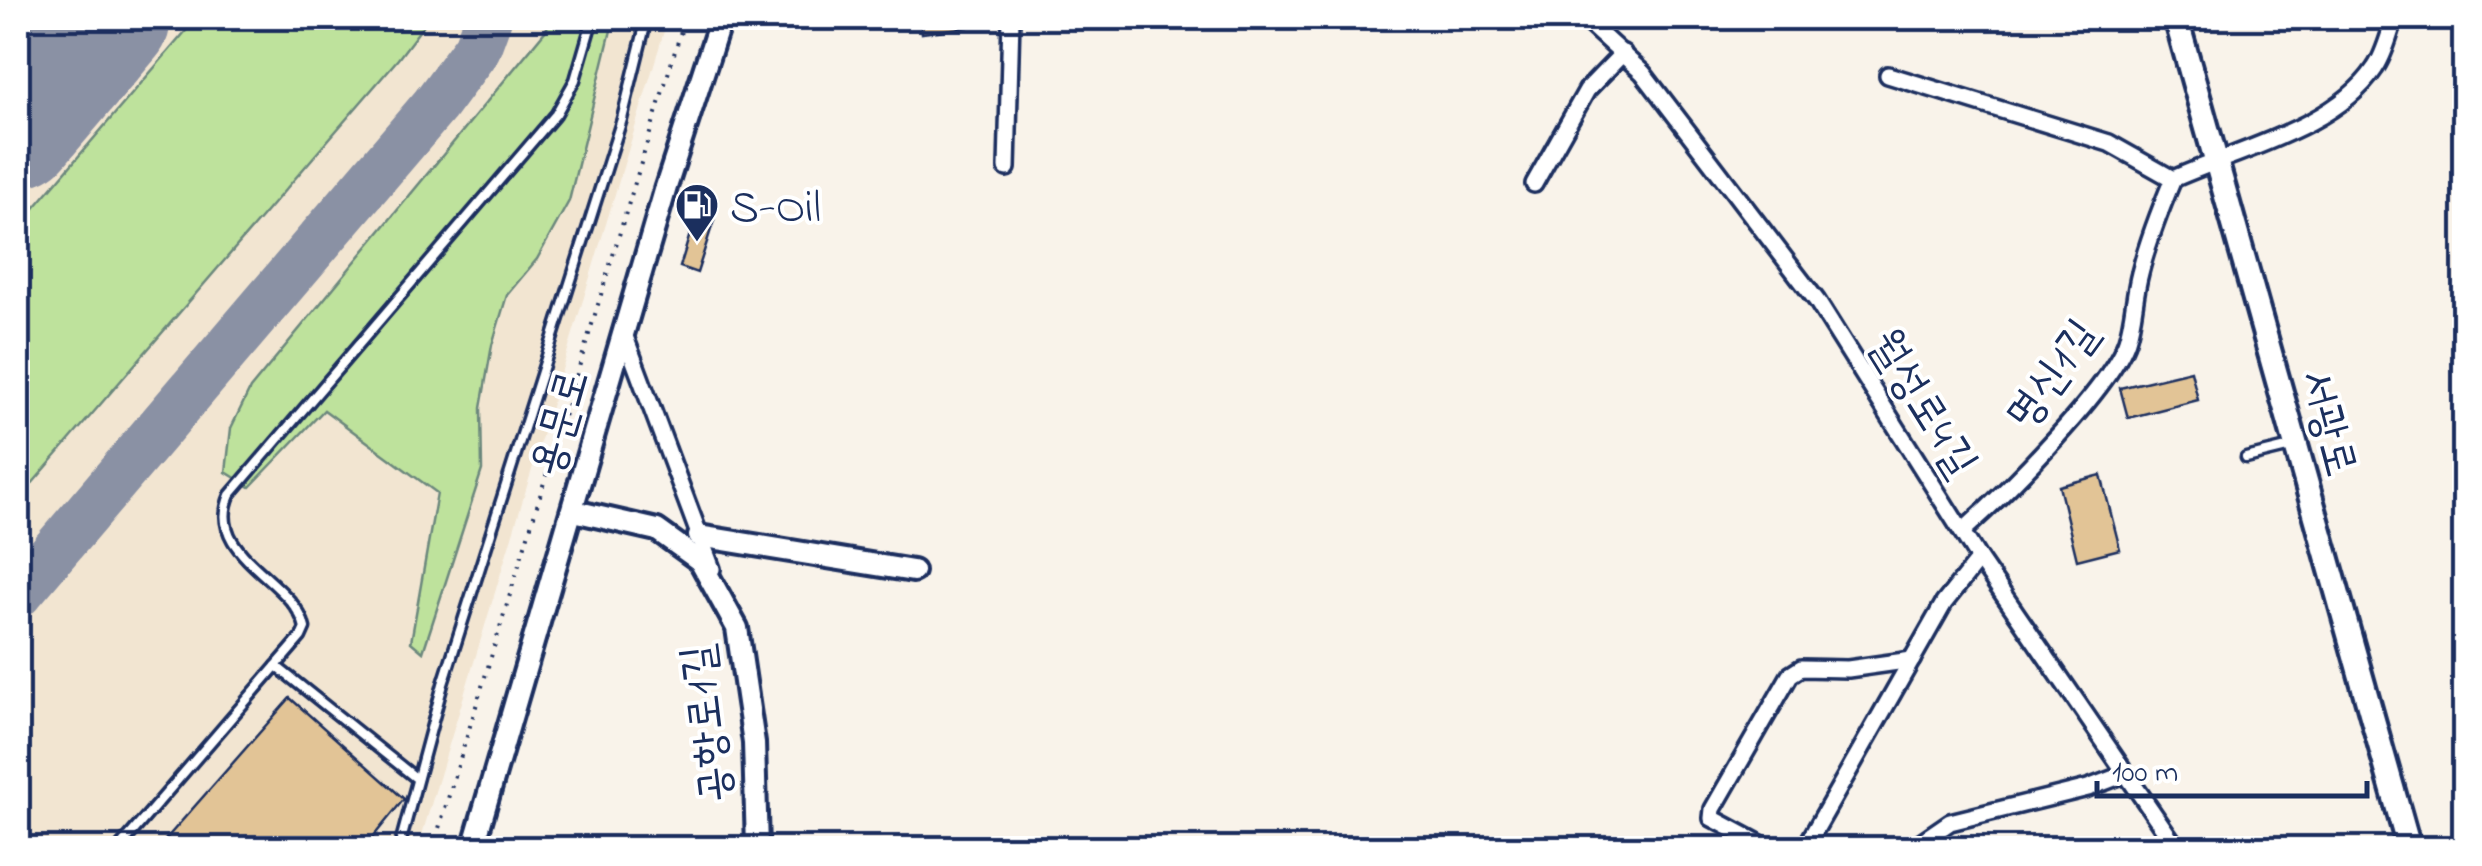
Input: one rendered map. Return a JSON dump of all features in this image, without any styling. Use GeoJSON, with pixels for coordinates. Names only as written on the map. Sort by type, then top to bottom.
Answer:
{"type":"FeatureCollection","features":[{"type":"Feature","properties":{"kind":"main road","name":"서광로"},"geometry":{"type":"LineString","coordinates":[[2176,18],[2409,848]]}},
{"type":"Feature","properties":{"kind":"street","name":"용문로"},"geometry":{"type":"LineString","coordinates":[[474,848],[666,187],[721,18]]}},
{"type":"Feature","properties":{"kind":"street"},"geometry":{"type":"LineString","coordinates":[[1007,168],[1011,18]]}},
{"type":"Feature","properties":{"kind":"street","name":"월성로4길"},"geometry":{"type":"LineString","coordinates":[[1583,18],[1623,54],[1678,116],[1816,301],[1979,559],[2178,848]]}},
{"type":"Feature","properties":{"kind":"street"},"geometry":{"type":"LineString","coordinates":[[1888,75],[2109,143],[2173,179],[2323,118],[2356,92],[2378,66],[2396,18]]}},
{"type":"Feature","properties":{"kind":"street"},"geometry":{"type":"LineString","coordinates":[[1534,184],[1588,90],[1623,54]]}},
{"type":"Feature","properties":{"kind":"street","name":"명신1길"},"geometry":{"type":"LineString","coordinates":[[1963,531],[2045,447],[2116,361],[2127,341],[2139,275],[2155,221],[2173,179]]}},
{"type":"Feature","properties":{"kind":"street"},"geometry":{"type":"LineString","coordinates":[[624,334],[727,610]]}},
{"type":"Feature","properties":{"kind":"street","name":"공항로1길"},"geometry":{"type":"LineString","coordinates":[[574,510],[656,530],[700,561],[737,628],[754,742],[756,847]]}},
{"type":"Feature","properties":{"kind":"street"},"geometry":{"type":"LineString","coordinates":[[700,536],[913,572]]}},
{"type":"Feature","properties":{"kind":"street"},"geometry":{"type":"LineString","coordinates":[[1805,848],[1944,603],[1979,559]]}},
{"type":"Feature","properties":{"kind":"street"},"geometry":{"type":"LineString","coordinates":[[1768,848],[1712,818],[1713,809],[1790,674],[1801,668],[1848,669],[1912,660]]}},
{"type":"Feature","properties":{"kind":"street"},"geometry":{"type":"LineString","coordinates":[[1912,848],[1950,822],[2088,788],[2125,774]]}},
{"type":"Feature","properties":{"kind":"lane"},"geometry":{"type":"LineString","coordinates":[[120,848],[301,636],[304,622],[238,548],[224,516],[230,494],[556,114],[575,80],[593,18]]}},
{"type":"Feature","properties":{"kind":"lane"},"geometry":{"type":"LineString","coordinates":[[400,848],[460,628],[622,119],[648,18]]}},
{"type":"Feature","properties":{"kind":"lane"},"geometry":{"type":"LineString","coordinates":[[2246,458],[2296,446]]}},
{"type":"Feature","properties":{"kind":"lane"},"geometry":{"type":"LineString","coordinates":[[276,666],[418,779]]}},
{"type":"Feature","properties":{"kind":"path"},"geometry":{"type":"LineString","coordinates":[[432,848],[684,18]]}},
{"type":"Feature","properties":{"kind":"shaded area"},"geometry":{"type":"Polygon","coordinates":[[[18,18],[668,18],[418,848],[18,848],[18,18]]]}},
{"type":"Feature","properties":{"kind":"green space"},"geometry":{"type":"Polygon","coordinates":[[[197,18],[429,18],[398,59],[18,500],[18,227],[197,18]]]}},
{"type":"Feature","properties":{"kind":"green space"},"geometry":{"type":"Polygon","coordinates":[[[551,18],[614,18],[569,201],[537,259],[507,295],[492,345],[481,408],[482,470],[423,652],[411,642],[437,493],[324,410],[250,487],[226,472],[231,428],[250,389],[546,30],[551,18]]]}},
{"type":"Feature","properties":{"kind":"building"},"geometry":{"type":"Polygon","coordinates":[[[920,18],[967,18],[968,27],[922,33],[920,18]]]}},
{"type":"Feature","properties":{"kind":"building","name":"S-Oil"},"geometry":{"type":"Polygon","coordinates":[[[696,214],[714,220],[697,273],[680,267],[696,214]]]}},
{"type":"Feature","properties":{"kind":"building"},"geometry":{"type":"Polygon","coordinates":[[[2191,371],[2198,400],[2128,418],[2120,388],[2191,371]]]}},
{"type":"Feature","properties":{"kind":"building"},"geometry":{"type":"Polygon","coordinates":[[[2101,475],[2120,549],[2077,560],[2059,486],[2101,475]]]}},
{"type":"Feature","properties":{"kind":"building"},"geometry":{"type":"Polygon","coordinates":[[[290,698],[404,799],[364,848],[158,848],[290,698]]]}},
{"type":"Feature","properties":{"kind":"taxiway"},"geometry":{"type":"LineString","coordinates":[[18,594],[435,105],[477,48],[488,18]]}},
{"type":"Feature","properties":{"kind":"runway"},"geometry":{"type":"LineString","coordinates":[[18,126],[110,18]]}},
{"type":"Feature","properties":{"kind":"place","name":"S-Oil"},"geometry":{"type":"Point","coordinates":[697,243]}}]}
